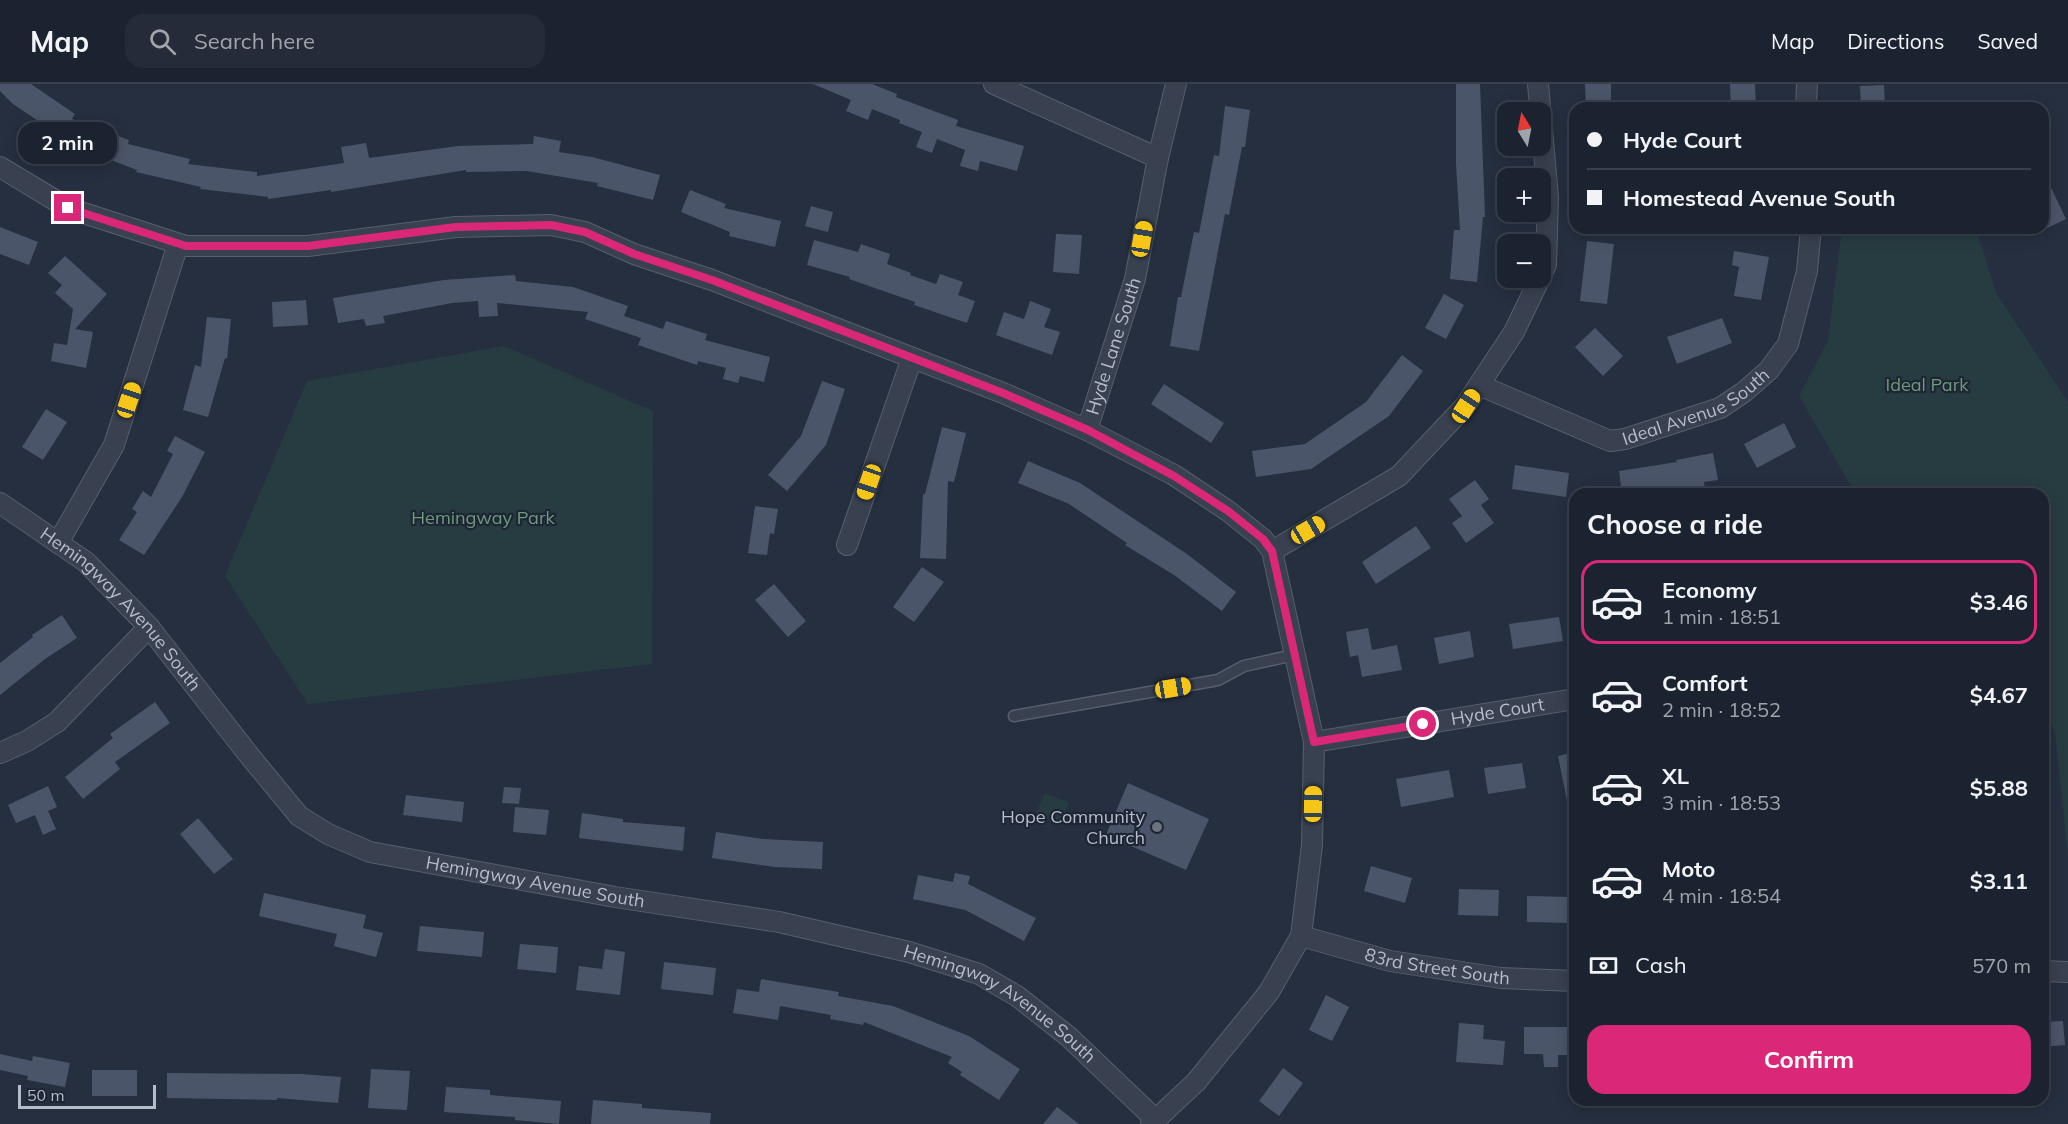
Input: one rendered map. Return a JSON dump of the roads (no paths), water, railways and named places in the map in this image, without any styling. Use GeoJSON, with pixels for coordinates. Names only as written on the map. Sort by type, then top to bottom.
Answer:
{"type":"FeatureCollection","features":[{"type":"Feature","properties":{"kind":"street"},"geometry":{"type":"LineString","coordinates":[[994,84],[1158,158]]}},
{"type":"Feature","properties":{"kind":"street","name":"Hyde Lane South"},"geometry":{"type":"LineString","coordinates":[[1088,430],[1135,279],[1158,158],[1176,84]]}},
{"type":"Feature","properties":{"kind":"street"},"geometry":{"type":"LineString","coordinates":[[1538,84],[1548,197],[1547,234]]}},
{"type":"Feature","properties":{"kind":"street"},"geometry":{"type":"LineString","coordinates":[[1806,102],[1807,84]]}},
{"type":"Feature","properties":{"kind":"street"},"geometry":{"type":"LineString","coordinates":[[0,167],[68,208],[186,246],[308,246],[456,227],[551,225],[585,232],[634,254],[712,280],[1003,393],[1088,430],[1174,476],[1228,511],[1263,539],[1272,551],[1314,742],[1312,845],[1301,936],[1269,992],[1196,1082],[1153,1122]]}},
{"type":"Feature","properties":{"kind":"street","name":"Ideal Avenue South"},"geometry":{"type":"LineString","coordinates":[[1479,385],[1610,441],[1625,439],[1719,408],[1744,392],[1769,370],[1788,344],[1807,271],[1810,234]]}},
{"type":"Feature","properties":{"kind":"street"},"geometry":{"type":"LineString","coordinates":[[57,543],[114,445],[178,244]]}},
{"type":"Feature","properties":{"kind":"street"},"geometry":{"type":"LineString","coordinates":[[1272,551],[1399,476],[1466,406],[1514,332],[1535,288]]}},
{"type":"Feature","properties":{"kind":"street"},"geometry":{"type":"LineString","coordinates":[[847,545],[912,358]]}},
{"type":"Feature","properties":{"kind":"street","name":"Hemingway Avenue South"},"geometry":{"type":"LineString","coordinates":[[0,503],[86,562],[150,627],[299,816],[328,834],[370,852],[615,897],[778,922],[909,952],[979,974],[1017,996],[1069,1037],[1153,1122]]}},
{"type":"Feature","properties":{"kind":"street"},"geometry":{"type":"LineString","coordinates":[[0,753],[27,741],[57,722],[150,627]]}},
{"type":"Feature","properties":{"kind":"street","name":"Hyde Court"},"geometry":{"type":"LineString","coordinates":[[1314,742],[1569,700]]}},
{"type":"Feature","properties":{"kind":"street","name":"83rd Street South"},"geometry":{"type":"LineString","coordinates":[[1301,936],[1390,961],[1502,978],[1569,981]]}},
{"type":"Feature","properties":{"kind":"street"},"geometry":{"type":"LineString","coordinates":[[2049,971],[2068,972]]}},
{"type":"Feature","properties":{"kind":"lane"},"geometry":{"type":"LineString","coordinates":[[1014,716],[1218,681],[1244,666],[1294,655]]}},
{"type":"Feature","properties":{"kind":"place","name":"Hope Community Church"},"geometry":{"type":"Point","coordinates":[1157,827]}},
{"type":"Feature","properties":{"kind":"park label","name":"Ideal Park"},"geometry":{"type":"Point","coordinates":[1927,385]}},
{"type":"Feature","properties":{"kind":"park label","name":"Hemingway Park"},"geometry":{"type":"Point","coordinates":[483,518]}}]}
